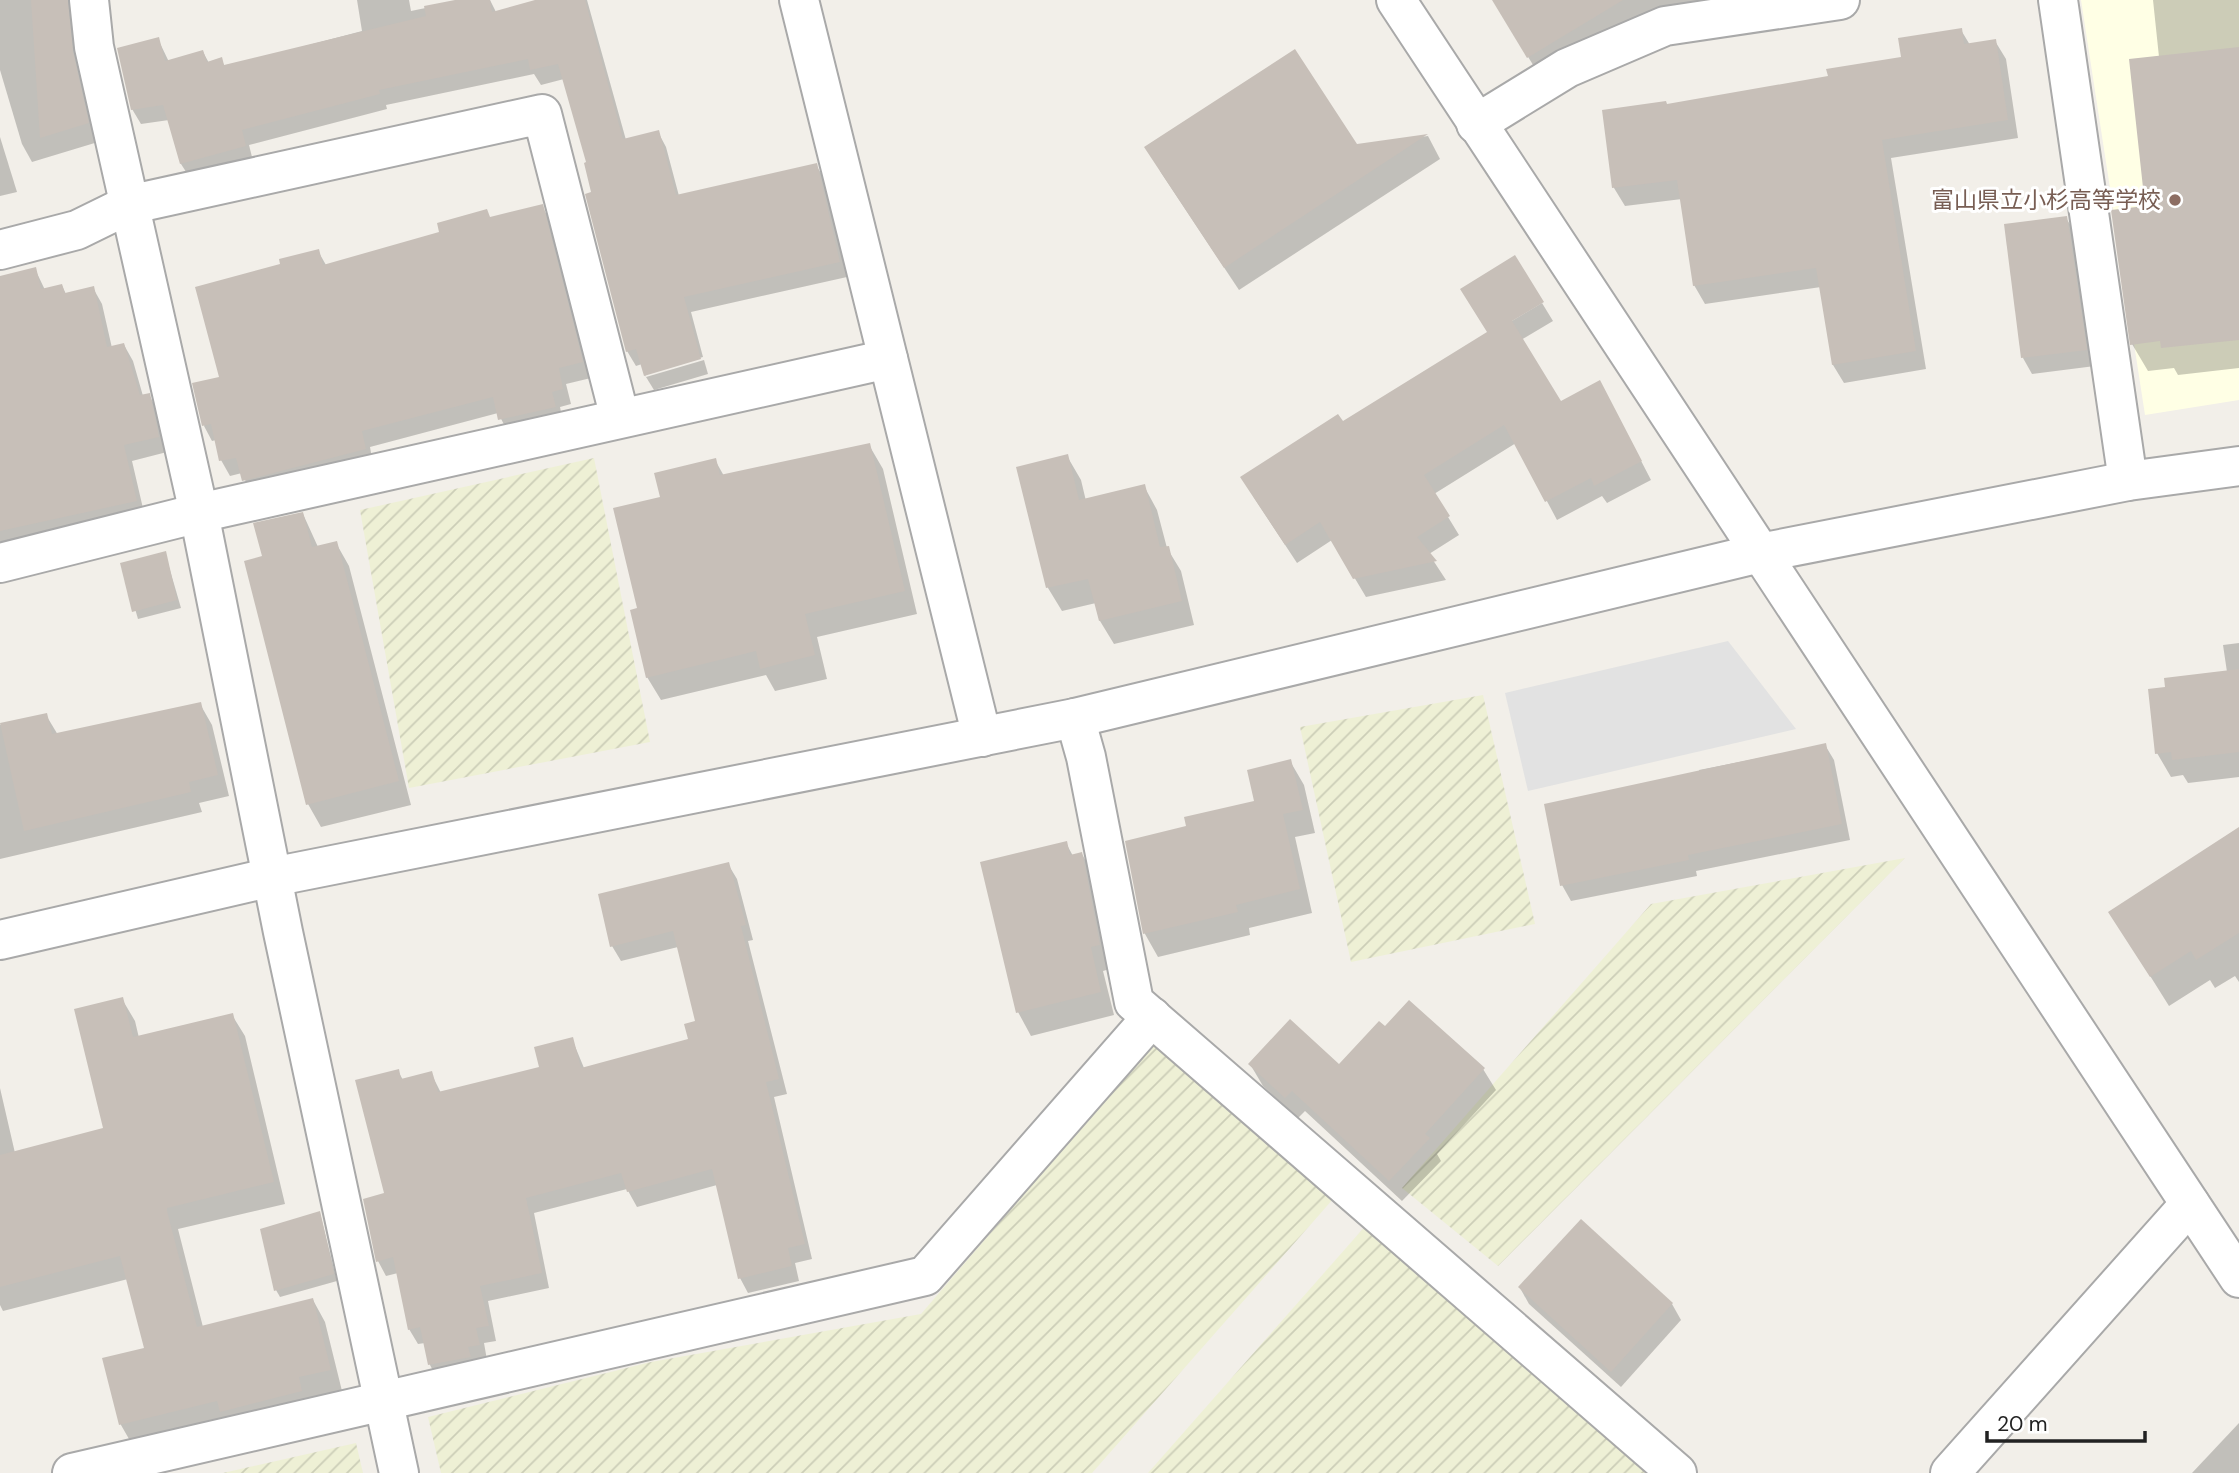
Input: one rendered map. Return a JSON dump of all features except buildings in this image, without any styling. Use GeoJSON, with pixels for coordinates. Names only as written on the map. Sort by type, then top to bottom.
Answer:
{"type":"FeatureCollection","features":[{"type":"Feature","properties":{"kind":"street"},"geometry":{"type":"LineString","coordinates":[[89,0],[94,47],[199,513],[272,877],[399,1473]]}},
{"type":"Feature","properties":{"kind":"street"},"geometry":{"type":"LineString","coordinates":[[799,0],[982,737]]}},
{"type":"Feature","properties":{"kind":"street"},"geometry":{"type":"LineString","coordinates":[[1396,0],[2239,1278]]}},
{"type":"Feature","properties":{"kind":"street"},"geometry":{"type":"LineString","coordinates":[[1476,124],[1567,68],[1665,26],[1840,0]]}},
{"type":"Feature","properties":{"kind":"street"},"geometry":{"type":"LineString","coordinates":[[2058,0],[2128,481]]}},
{"type":"Feature","properties":{"kind":"street"},"geometry":{"type":"LineString","coordinates":[[0,250],[77,230],[128,205],[542,114],[620,418]]}},
{"type":"Feature","properties":{"kind":"street"},"geometry":{"type":"LineString","coordinates":[[0,563],[199,513],[888,359]]}},
{"type":"Feature","properties":{"kind":"street"},"geometry":{"type":"LineString","coordinates":[[0,940],[272,877],[1075,718],[1760,553],[2128,481],[2239,466]]}},
{"type":"Feature","properties":{"kind":"street"},"geometry":{"type":"LineString","coordinates":[[1075,718],[1086,757],[1134,1002],[1677,1473]]}},
{"type":"Feature","properties":{"kind":"street"},"geometry":{"type":"LineString","coordinates":[[72,1473],[925,1276],[1152,1017]]}},
{"type":"Feature","properties":{"kind":"street"},"geometry":{"type":"LineString","coordinates":[[1950,1473],[2190,1204]]}},
{"type":"Feature","properties":{"kind":"shaded area","name":"富山県立小杉高等学校"},"geometry":{"type":"Polygon","coordinates":[[[2081,0],[2239,0],[2239,400],[2145,415],[2081,0]]]}},
{"type":"Feature","properties":{"kind":"shaded area"},"geometry":{"type":"Polygon","coordinates":[[[594,458],[650,742],[409,788],[360,510],[594,458]]]}},
{"type":"Feature","properties":{"kind":"shaded area"},"geometry":{"type":"Polygon","coordinates":[[[1728,641],[1796,729],[1528,791],[1505,693],[1728,641]]]}},
{"type":"Feature","properties":{"kind":"shaded area"},"geometry":{"type":"Polygon","coordinates":[[[1483,695],[1535,924],[1351,962],[1300,727],[1483,695]]]}},
{"type":"Feature","properties":{"kind":"shaded area"},"geometry":{"type":"Polygon","coordinates":[[[1905,858],[1498,1266],[1402,1188],[1651,904],[1905,858]]]}},
{"type":"Feature","properties":{"kind":"shaded area"},"geometry":{"type":"Polygon","coordinates":[[[1156,1040],[1334,1198],[1092,1473],[441,1473],[428,1417],[651,1362],[921,1314],[1156,1040]]]}},
{"type":"Feature","properties":{"kind":"shaded area"},"geometry":{"type":"Polygon","coordinates":[[[1368,1223],[1650,1473],[1148,1473],[1368,1223]]]}},
{"type":"Feature","properties":{"kind":"shaded area"},"geometry":{"type":"Polygon","coordinates":[[[356,1443],[363,1473],[223,1473],[356,1443]]]}},
{"type":"Feature","properties":{"kind":"place","name":"富山県立小杉高等学校"},"geometry":{"type":"Point","coordinates":[2175,200]}}]}
